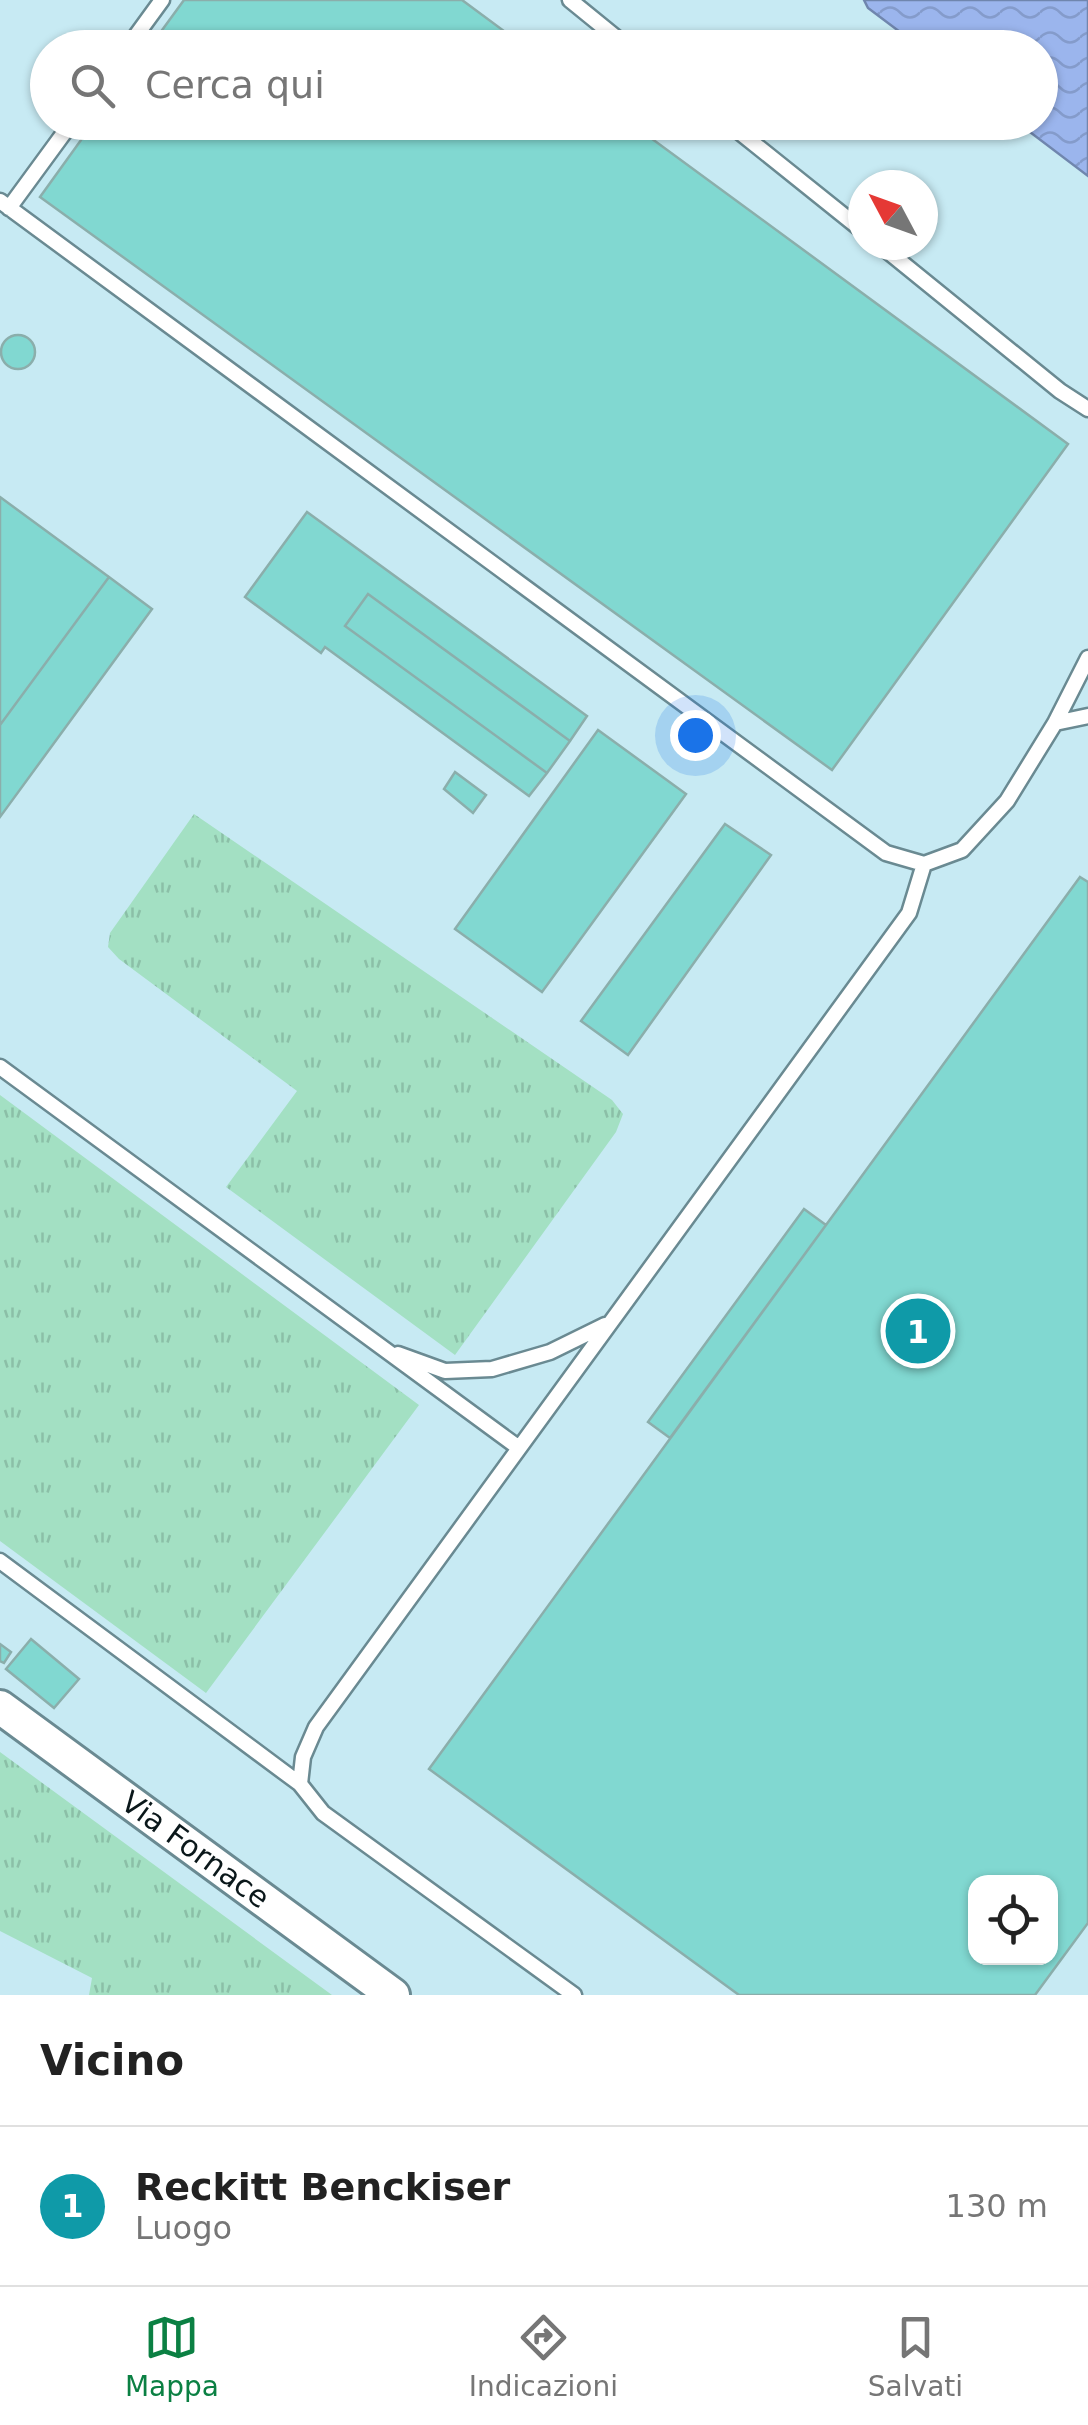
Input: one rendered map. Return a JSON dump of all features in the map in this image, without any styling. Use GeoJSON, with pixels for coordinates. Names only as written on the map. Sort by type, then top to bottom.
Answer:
{"type":"FeatureCollection","features":[{"type":"Feature","properties":{"kind":"street","name":"Via Fornace"},"geometry":{"type":"LineString","coordinates":[[0,1707],[392,1995]]}},
{"type":"Feature","properties":{"kind":"lane"},"geometry":{"type":"LineString","coordinates":[[140,30],[162,0]]}},
{"type":"Feature","properties":{"kind":"lane"},"geometry":{"type":"LineString","coordinates":[[570,0],[607,30]]}},
{"type":"Feature","properties":{"kind":"lane"},"geometry":{"type":"LineString","coordinates":[[57,140],[4,204],[886,853],[924,864],[962,850],[1007,801],[1055,723],[1088,658]]}},
{"type":"Feature","properties":{"kind":"lane"},"geometry":{"type":"LineString","coordinates":[[749,140],[848,219]]}},
{"type":"Feature","properties":{"kind":"lane"},"geometry":{"type":"LineString","coordinates":[[898,260],[1088,410]]}},
{"type":"Feature","properties":{"kind":"lane"},"geometry":{"type":"LineString","coordinates":[[1055,723],[1088,716]]}},
{"type":"Feature","properties":{"kind":"lane"},"geometry":{"type":"LineString","coordinates":[[300,1784],[303,1756],[316,1727],[909,913],[924,864]]}},
{"type":"Feature","properties":{"kind":"lane"},"geometry":{"type":"LineString","coordinates":[[0,1067],[519,1448]]}},
{"type":"Feature","properties":{"kind":"lane"},"geometry":{"type":"LineString","coordinates":[[384,1349],[445,1371],[492,1369],[550,1352],[610,1323]]}},
{"type":"Feature","properties":{"kind":"lane"},"geometry":{"type":"LineString","coordinates":[[0,1562],[300,1784],[323,1814],[574,1995]]}},
{"type":"Feature","properties":{"kind":"green space"},"geometry":{"type":"Polygon","coordinates":[[[194,814],[612,1100],[623,1114],[616,1132],[455,1355],[226,1187],[297,1091],[108,947],[110,933],[194,814]]]}},
{"type":"Feature","properties":{"kind":"green space"},"geometry":{"type":"Polygon","coordinates":[[[0,1095],[419,1405],[206,1693],[0,1541],[0,1095]]]}},
{"type":"Feature","properties":{"kind":"green space"},"geometry":{"type":"Polygon","coordinates":[[[0,1752],[332,1995],[89,1995],[92,1978],[0,1931],[0,1752]]]}},
{"type":"Feature","properties":{"kind":"water"},"geometry":{"type":"Polygon","coordinates":[[[864,0],[1088,0],[1088,176],[1040,140],[1058,140],[1058,30],[897,30],[868,8],[864,0]]]}},
{"type":"Feature","properties":{"kind":"building"},"geometry":{"type":"Polygon","coordinates":[[[184,0],[462,0],[503,30],[162,30],[184,0]]]}},
{"type":"Feature","properties":{"kind":"building"},"geometry":{"type":"Polygon","coordinates":[[[81,140],[654,140],[1068,444],[832,770],[40,197],[81,140]]]}},
{"type":"Feature","properties":{"kind":"building"},"geometry":{"type":"Polygon","coordinates":[[[18,335],[30,340],[35,352],[30,364],[18,369],[6,364],[1,352],[6,340],[18,335]]]}},
{"type":"Feature","properties":{"kind":"building"},"geometry":{"type":"Polygon","coordinates":[[[0,497],[109,577],[0,725],[0,497]]]}},
{"type":"Feature","properties":{"kind":"building"},"geometry":{"type":"Polygon","coordinates":[[[307,512],[587,716],[570,741],[368,594],[345,626],[547,773],[529,796],[325,647],[321,653],[245,597],[307,512]]]}},
{"type":"Feature","properties":{"kind":"building"},"geometry":{"type":"Polygon","coordinates":[[[109,577],[152,609],[0,817],[0,725],[109,577]]]}},
{"type":"Feature","properties":{"kind":"building"},"geometry":{"type":"Polygon","coordinates":[[[368,594],[570,741],[547,773],[345,626],[368,594]]]}},
{"type":"Feature","properties":{"kind":"building"},"geometry":{"type":"Polygon","coordinates":[[[598,730],[686,794],[542,992],[455,929],[598,730]]]}},
{"type":"Feature","properties":{"kind":"building"},"geometry":{"type":"Polygon","coordinates":[[[455,772],[486,795],[473,813],[444,789],[455,772]]]}},
{"type":"Feature","properties":{"kind":"building"},"geometry":{"type":"Polygon","coordinates":[[[725,824],[771,855],[628,1055],[581,1021],[725,824]]]}},
{"type":"Feature","properties":{"kind":"building"},"geometry":{"type":"Polygon","coordinates":[[[1080,877],[1088,882],[1088,1923],[1058,1964],[1058,1875],[968,1875],[968,1965],[1057,1965],[1035,1995],[739,1995],[429,1769],[1080,877]]]}},
{"type":"Feature","properties":{"kind":"building"},"geometry":{"type":"Polygon","coordinates":[[[804,1209],[826,1225],[670,1438],[648,1422],[804,1209]]]}},
{"type":"Feature","properties":{"kind":"building"},"geometry":{"type":"Polygon","coordinates":[[[31,1639],[79,1679],[54,1708],[6,1669],[31,1639]]]}},
{"type":"Feature","properties":{"kind":"building"},"geometry":{"type":"Polygon","coordinates":[[[0,1644],[11,1652],[4,1663],[0,1661],[0,1644]]]}},
{"type":"Feature","properties":{"kind":"place","name":"Reckitt Benckiser"},"geometry":{"type":"Point","coordinates":[918,1331]}}]}
